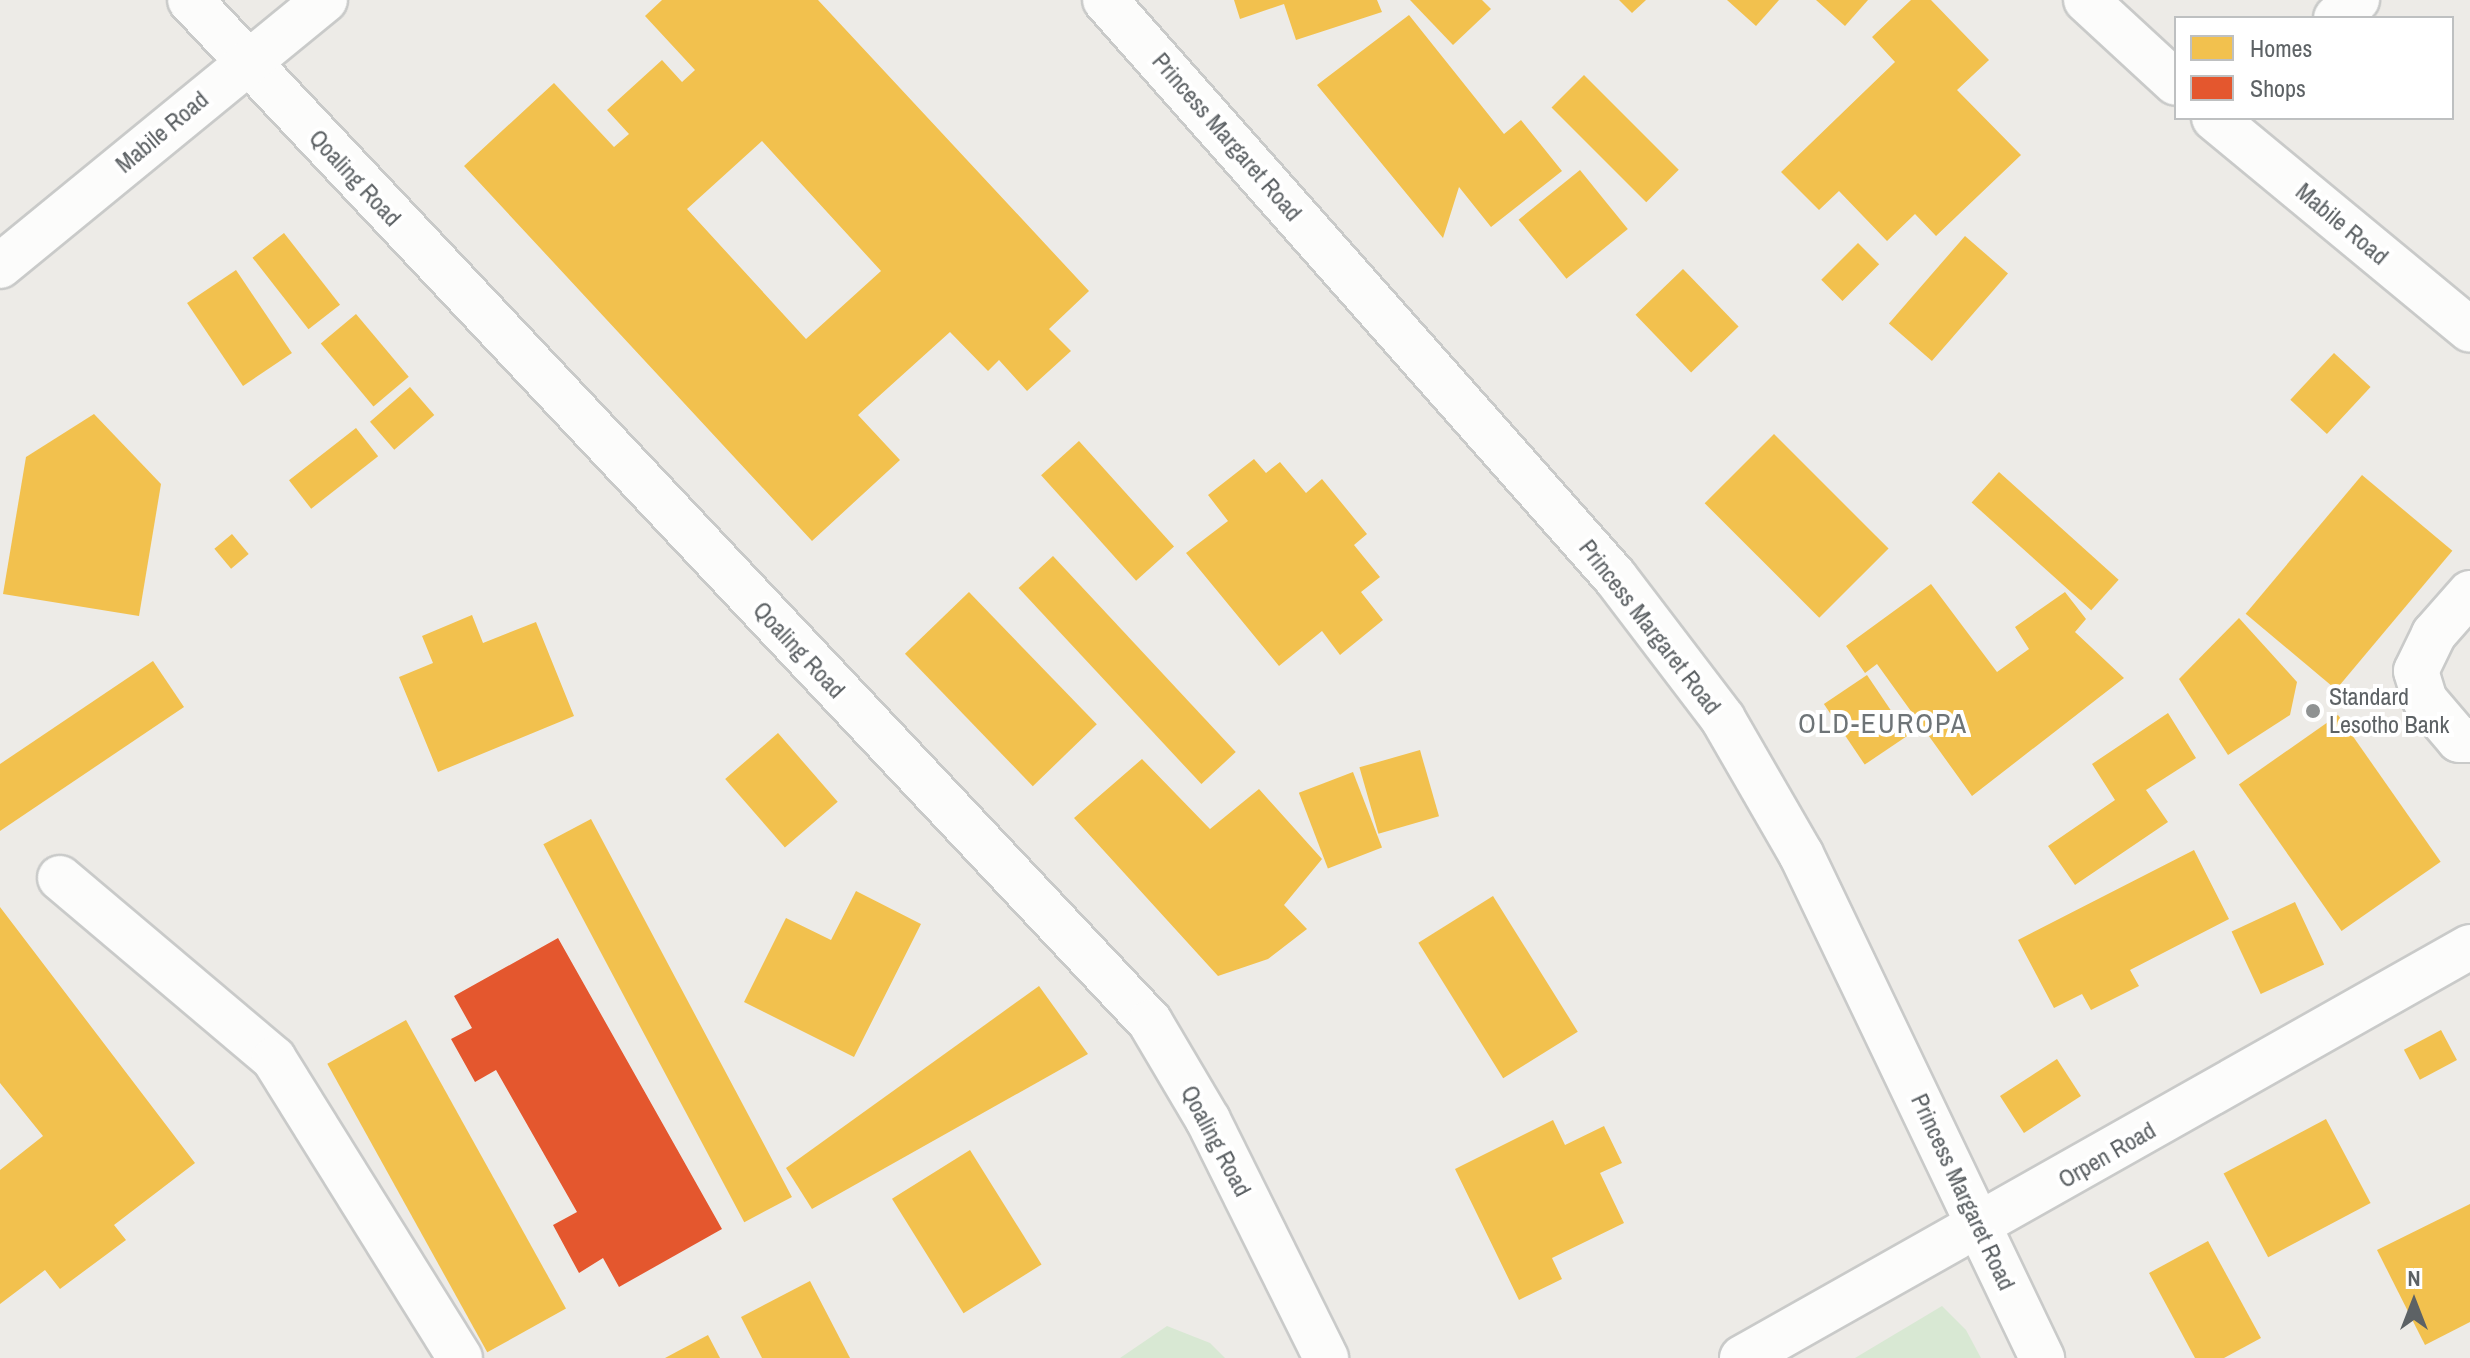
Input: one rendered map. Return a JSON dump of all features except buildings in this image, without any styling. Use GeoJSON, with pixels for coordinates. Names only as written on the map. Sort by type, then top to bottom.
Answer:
{"type":"FeatureCollection","features":[{"type":"Feature","properties":{"kind":"street","name":"Qoaling Road"},"geometry":{"type":"LineString","coordinates":[[190,0],[1150,1022],[1208,1120],[1326,1358]]}},
{"type":"Feature","properties":{"kind":"street","name":"Mabile Road"},"geometry":{"type":"LineString","coordinates":[[0,266],[325,0]]}},
{"type":"Feature","properties":{"kind":"street","name":"Princess Margaret Road"},"geometry":{"type":"LineString","coordinates":[[1105,0],[1615,577],[1723,719],[1801,854],[2042,1358]]}},
{"type":"Feature","properties":{"kind":"street"},"geometry":{"type":"LineString","coordinates":[[2086,0],[2174,81]]}},
{"type":"Feature","properties":{"kind":"street"},"geometry":{"type":"LineString","coordinates":[[2338,16],[2357,0]]}},
{"type":"Feature","properties":{"kind":"street","name":"Mabile Road"},"geometry":{"type":"LineString","coordinates":[[2220,120],[2470,330]]}},
{"type":"Feature","properties":{"kind":"street"},"geometry":{"type":"LineString","coordinates":[[2470,593],[2434,634],[2416,671],[2425,700],[2459,740],[2470,740]]}},
{"type":"Feature","properties":{"kind":"street"},"geometry":{"type":"LineString","coordinates":[[60,878],[274,1059],[460,1358]]}},
{"type":"Feature","properties":{"kind":"street","name":"Orpen Road"},"geometry":{"type":"LineString","coordinates":[[1742,1358],[1981,1227],[2470,947]]}},
{"type":"Feature","properties":{"kind":"green space"},"geometry":{"type":"Polygon","coordinates":[[[1942,1306],[1966,1330],[1981,1358],[1855,1358],[1942,1306]]]}},
{"type":"Feature","properties":{"kind":"green space"},"geometry":{"type":"Polygon","coordinates":[[[1167,1326],[1210,1343],[1225,1358],[1120,1358],[1167,1326]]]}},
{"type":"Feature","properties":{"kind":"place","name":"Standard Lesotho Bank"},"geometry":{"type":"Point","coordinates":[2313,711]}},
{"type":"Feature","properties":{"kind":"district","name":"OLD-EUROPA"},"geometry":{"type":"Point","coordinates":[1883,723]}}]}
